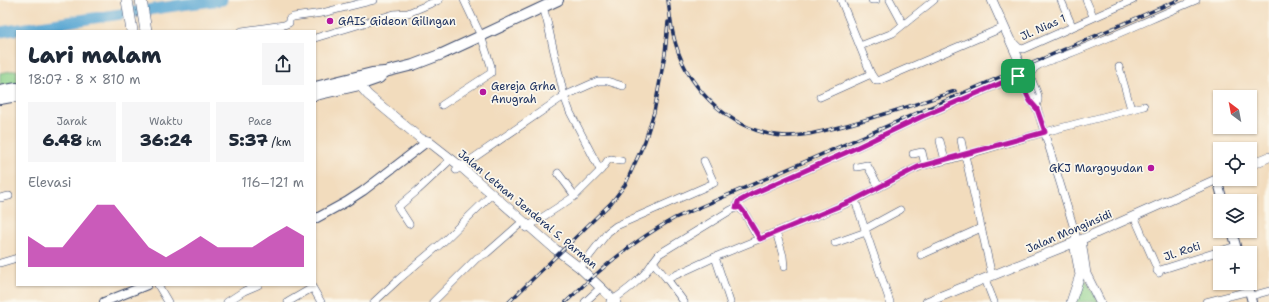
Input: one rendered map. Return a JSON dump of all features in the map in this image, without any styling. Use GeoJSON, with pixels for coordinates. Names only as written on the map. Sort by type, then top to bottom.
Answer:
{"type":"FeatureCollection","features":[{"type":"Feature","properties":{"kind":"highway"},"geometry":{"type":"LineString","coordinates":[[127,0],[132,30]]}},
{"type":"Feature","properties":{"kind":"highway"},"geometry":{"type":"LineString","coordinates":[[141,0],[146,30]]}},
{"type":"Feature","properties":{"kind":"main road"},"geometry":{"type":"LineString","coordinates":[[316,95],[356,81],[376,72],[385,72],[405,67],[434,57],[558,0]]}},
{"type":"Feature","properties":{"kind":"main road"},"geometry":{"type":"LineString","coordinates":[[992,0],[1018,58]]}},
{"type":"Feature","properties":{"kind":"main road"},"geometry":{"type":"LineString","coordinates":[[316,87],[356,81]]}},
{"type":"Feature","properties":{"kind":"main road","name":"Jalan Letnan Jenderal S. Parman"},"geometry":{"type":"LineString","coordinates":[[356,81],[368,95],[491,195],[612,301]]}},
{"type":"Feature","properties":{"kind":"main road"},"geometry":{"type":"LineString","coordinates":[[0,91],[16,88]]}},
{"type":"Feature","properties":{"kind":"main road"},"geometry":{"type":"LineString","coordinates":[[0,99],[16,96]]}},
{"type":"Feature","properties":{"kind":"main road","name":"Jalan Letnan Jenderal S. Parman"},"geometry":{"type":"LineString","coordinates":[[425,142],[447,163],[458,168]]}},
{"type":"Feature","properties":{"kind":"main road"},"geometry":{"type":"LineString","coordinates":[[1257,162],[1269,157]]}},
{"type":"Feature","properties":{"kind":"main road","name":"Jalan Monginsidi"},"geometry":{"type":"LineString","coordinates":[[927,302],[988,278],[1213,181]]}},
{"type":"Feature","properties":{"kind":"main road","name":"Jalan Letnan Jenderal S. Parman"},"geometry":{"type":"LineString","coordinates":[[525,226],[580,268],[612,301]]}},
{"type":"Feature","properties":{"kind":"main road"},"geometry":{"type":"LineString","coordinates":[[1077,239],[1083,275],[1100,302]]}},
{"type":"Feature","properties":{"kind":"main road"},"geometry":{"type":"LineString","coordinates":[[1071,302],[1083,275]]}},
{"type":"Feature","properties":{"kind":"street"},"geometry":{"type":"LineString","coordinates":[[249,30],[284,25],[289,23],[289,19],[293,17],[322,13],[374,0]]}},
{"type":"Feature","properties":{"kind":"street"},"geometry":{"type":"LineString","coordinates":[[316,38],[394,14],[408,14],[439,0]]}},
{"type":"Feature","properties":{"kind":"street"},"geometry":{"type":"LineString","coordinates":[[442,104],[491,73],[481,36],[464,0]]}},
{"type":"Feature","properties":{"kind":"street"},"geometry":{"type":"LineString","coordinates":[[841,0],[871,74],[876,81],[1004,27]]}},
{"type":"Feature","properties":{"kind":"street"},"geometry":{"type":"LineString","coordinates":[[890,0],[903,24]]}},
{"type":"Feature","properties":{"kind":"street"},"geometry":{"type":"LineString","coordinates":[[860,46],[893,33],[934,0]]}},
{"type":"Feature","properties":{"kind":"street"},"geometry":{"type":"LineString","coordinates":[[1061,0],[1072,26]]}},
{"type":"Feature","properties":{"kind":"street"},"geometry":{"type":"LineString","coordinates":[[1086,0],[1093,16]]}},
{"type":"Feature","properties":{"kind":"street","name":"Jl. Nias 1"},"geometry":{"type":"LineString","coordinates":[[1009,40],[1019,48],[1023,48],[1132,0]]}},
{"type":"Feature","properties":{"kind":"street"},"geometry":{"type":"LineString","coordinates":[[1037,107],[1039,98],[1031,78],[1033,70],[1038,65],[1196,0]]}},
{"type":"Feature","properties":{"kind":"street"},"geometry":{"type":"LineString","coordinates":[[543,7],[564,96],[570,112],[600,170]]}},
{"type":"Feature","properties":{"kind":"street"},"geometry":{"type":"LineString","coordinates":[[1018,58],[1037,107],[1077,239]]}},
{"type":"Feature","properties":{"kind":"street"},"geometry":{"type":"LineString","coordinates":[[1119,67],[1131,109]]}},
{"type":"Feature","properties":{"kind":"street"},"geometry":{"type":"LineString","coordinates":[[820,97],[871,74]]}},
{"type":"Feature","properties":{"kind":"street"},"geometry":{"type":"LineString","coordinates":[[736,208],[738,202],[754,193],[845,153],[923,116],[1018,76],[1030,101],[1037,107]]}},
{"type":"Feature","properties":{"kind":"street"},"geometry":{"type":"LineString","coordinates":[[458,168],[564,96],[598,81],[607,81],[623,86]]}},
{"type":"Feature","properties":{"kind":"street"},"geometry":{"type":"LineString","coordinates":[[667,280],[715,257],[854,200],[912,170],[1045,132],[1144,106]]}},
{"type":"Feature","properties":{"kind":"street"},"geometry":{"type":"LineString","coordinates":[[961,140],[994,302]]}},
{"type":"Feature","properties":{"kind":"street"},"geometry":{"type":"LineString","coordinates":[[940,141],[945,160]]}},
{"type":"Feature","properties":{"kind":"street"},"geometry":{"type":"LineString","coordinates":[[316,218],[351,198],[425,142]]}},
{"type":"Feature","properties":{"kind":"street"},"geometry":{"type":"LineString","coordinates":[[913,154],[922,152],[926,165]]}},
{"type":"Feature","properties":{"kind":"street"},"geometry":{"type":"LineString","coordinates":[[433,302],[477,258],[487,253],[525,226],[575,196],[610,159],[621,161]]}},
{"type":"Feature","properties":{"kind":"street"},"geometry":{"type":"LineString","coordinates":[[580,268],[608,232],[616,226],[714,183],[704,161]]}},
{"type":"Feature","properties":{"kind":"street"},"geometry":{"type":"LineString","coordinates":[[409,224],[398,207],[447,163]]}},
{"type":"Feature","properties":{"kind":"street"},"geometry":{"type":"LineString","coordinates":[[857,167],[867,165],[879,188]]}},
{"type":"Feature","properties":{"kind":"street"},"geometry":{"type":"LineString","coordinates":[[558,173],[575,196]]}},
{"type":"Feature","properties":{"kind":"street"},"geometry":{"type":"LineString","coordinates":[[374,302],[443,242],[491,195]]}},
{"type":"Feature","properties":{"kind":"street"},"geometry":{"type":"LineString","coordinates":[[0,198],[9,196]]}},
{"type":"Feature","properties":{"kind":"street"},"geometry":{"type":"LineString","coordinates":[[854,200],[890,302]]}},
{"type":"Feature","properties":{"kind":"street"},"geometry":{"type":"LineString","coordinates":[[612,301],[638,281],[659,254],[736,208],[740,207],[744,212],[760,239]]}},
{"type":"Feature","properties":{"kind":"street"},"geometry":{"type":"LineString","coordinates":[[835,243],[865,230],[900,210]]}},
{"type":"Feature","properties":{"kind":"street","name":"Jl. Roti"},"geometry":{"type":"LineString","coordinates":[[1134,216],[1158,272],[1213,256]]}},
{"type":"Feature","properties":{"kind":"street"},"geometry":{"type":"LineString","coordinates":[[921,255],[980,228]]}},
{"type":"Feature","properties":{"kind":"street"},"geometry":{"type":"LineString","coordinates":[[776,232],[783,256],[784,267]]}},
{"type":"Feature","properties":{"kind":"street"},"geometry":{"type":"LineString","coordinates":[[715,257],[730,302]]}},
{"type":"Feature","properties":{"kind":"street"},"geometry":{"type":"LineString","coordinates":[[0,263],[16,258]]}},
{"type":"Feature","properties":{"kind":"street"},"geometry":{"type":"LineString","coordinates":[[652,262],[684,302]]}},
{"type":"Feature","properties":{"kind":"street"},"geometry":{"type":"LineString","coordinates":[[104,302],[144,286]]}},
{"type":"Feature","properties":{"kind":"street"},"geometry":{"type":"LineString","coordinates":[[159,286],[168,302]]}},
{"type":"Feature","properties":{"kind":"street"},"geometry":{"type":"LineString","coordinates":[[227,302],[244,291],[256,286]]}},
{"type":"Feature","properties":{"kind":"street"},"geometry":{"type":"LineString","coordinates":[[288,302],[312,286],[321,302]]}},
{"type":"Feature","properties":{"kind":"street"},"geometry":{"type":"LineString","coordinates":[[585,302],[598,290]]}},
{"type":"Feature","properties":{"kind":"street"},"geometry":{"type":"LineString","coordinates":[[1206,302],[1250,293],[1269,291]]}},
{"type":"Feature","properties":{"kind":"green space"},"geometry":{"type":"Polygon","coordinates":[[[16,70],[16,86],[0,89],[0,73],[16,70]]]}},
{"type":"Feature","properties":{"kind":"green space"},"geometry":{"type":"Polygon","coordinates":[[[1082,274],[1099,302],[1071,302],[1082,274]]]}},
{"type":"Feature","properties":{"kind":"waterway"},"geometry":{"type":"LineString","coordinates":[[0,32],[222,0]]}},
{"type":"Feature","properties":{"kind":"railway"},"geometry":{"type":"LineString","coordinates":[[668,0],[676,45],[692,79],[703,94],[732,118],[748,127],[766,133],[785,136],[806,135],[883,115],[955,91]]}},
{"type":"Feature","properties":{"kind":"railway"},"geometry":{"type":"LineString","coordinates":[[566,302],[591,278],[618,256],[645,236],[675,218],[1178,0]]}},
{"type":"Feature","properties":{"kind":"railway"},"geometry":{"type":"LineString","coordinates":[[509,302],[611,203],[625,185],[645,141],[654,112],[665,54],[668,22]]}},
{"type":"Feature","properties":{"kind":"place","name":"GAIS Gideon Gilingan"},"geometry":{"type":"Point","coordinates":[330,21]}},
{"type":"Feature","properties":{"kind":"place","name":"Gereja Grha Anugrah"},"geometry":{"type":"Point","coordinates":[483,92]}},
{"type":"Feature","properties":{"kind":"place","name":"GKJ Margoyudan"},"geometry":{"type":"Point","coordinates":[1151,168]}},
{"type":"Feature","properties":{"kind":"route"},"geometry":{"type":"LineString","coordinates":[[1018,76],[1030,101],[1037,109],[1045,132],[952,159],[918,167],[854,200],[760,239],[741,208],[736,208],[738,202],[777,182],[845,153],[923,116],[1018,76]]}}]}
